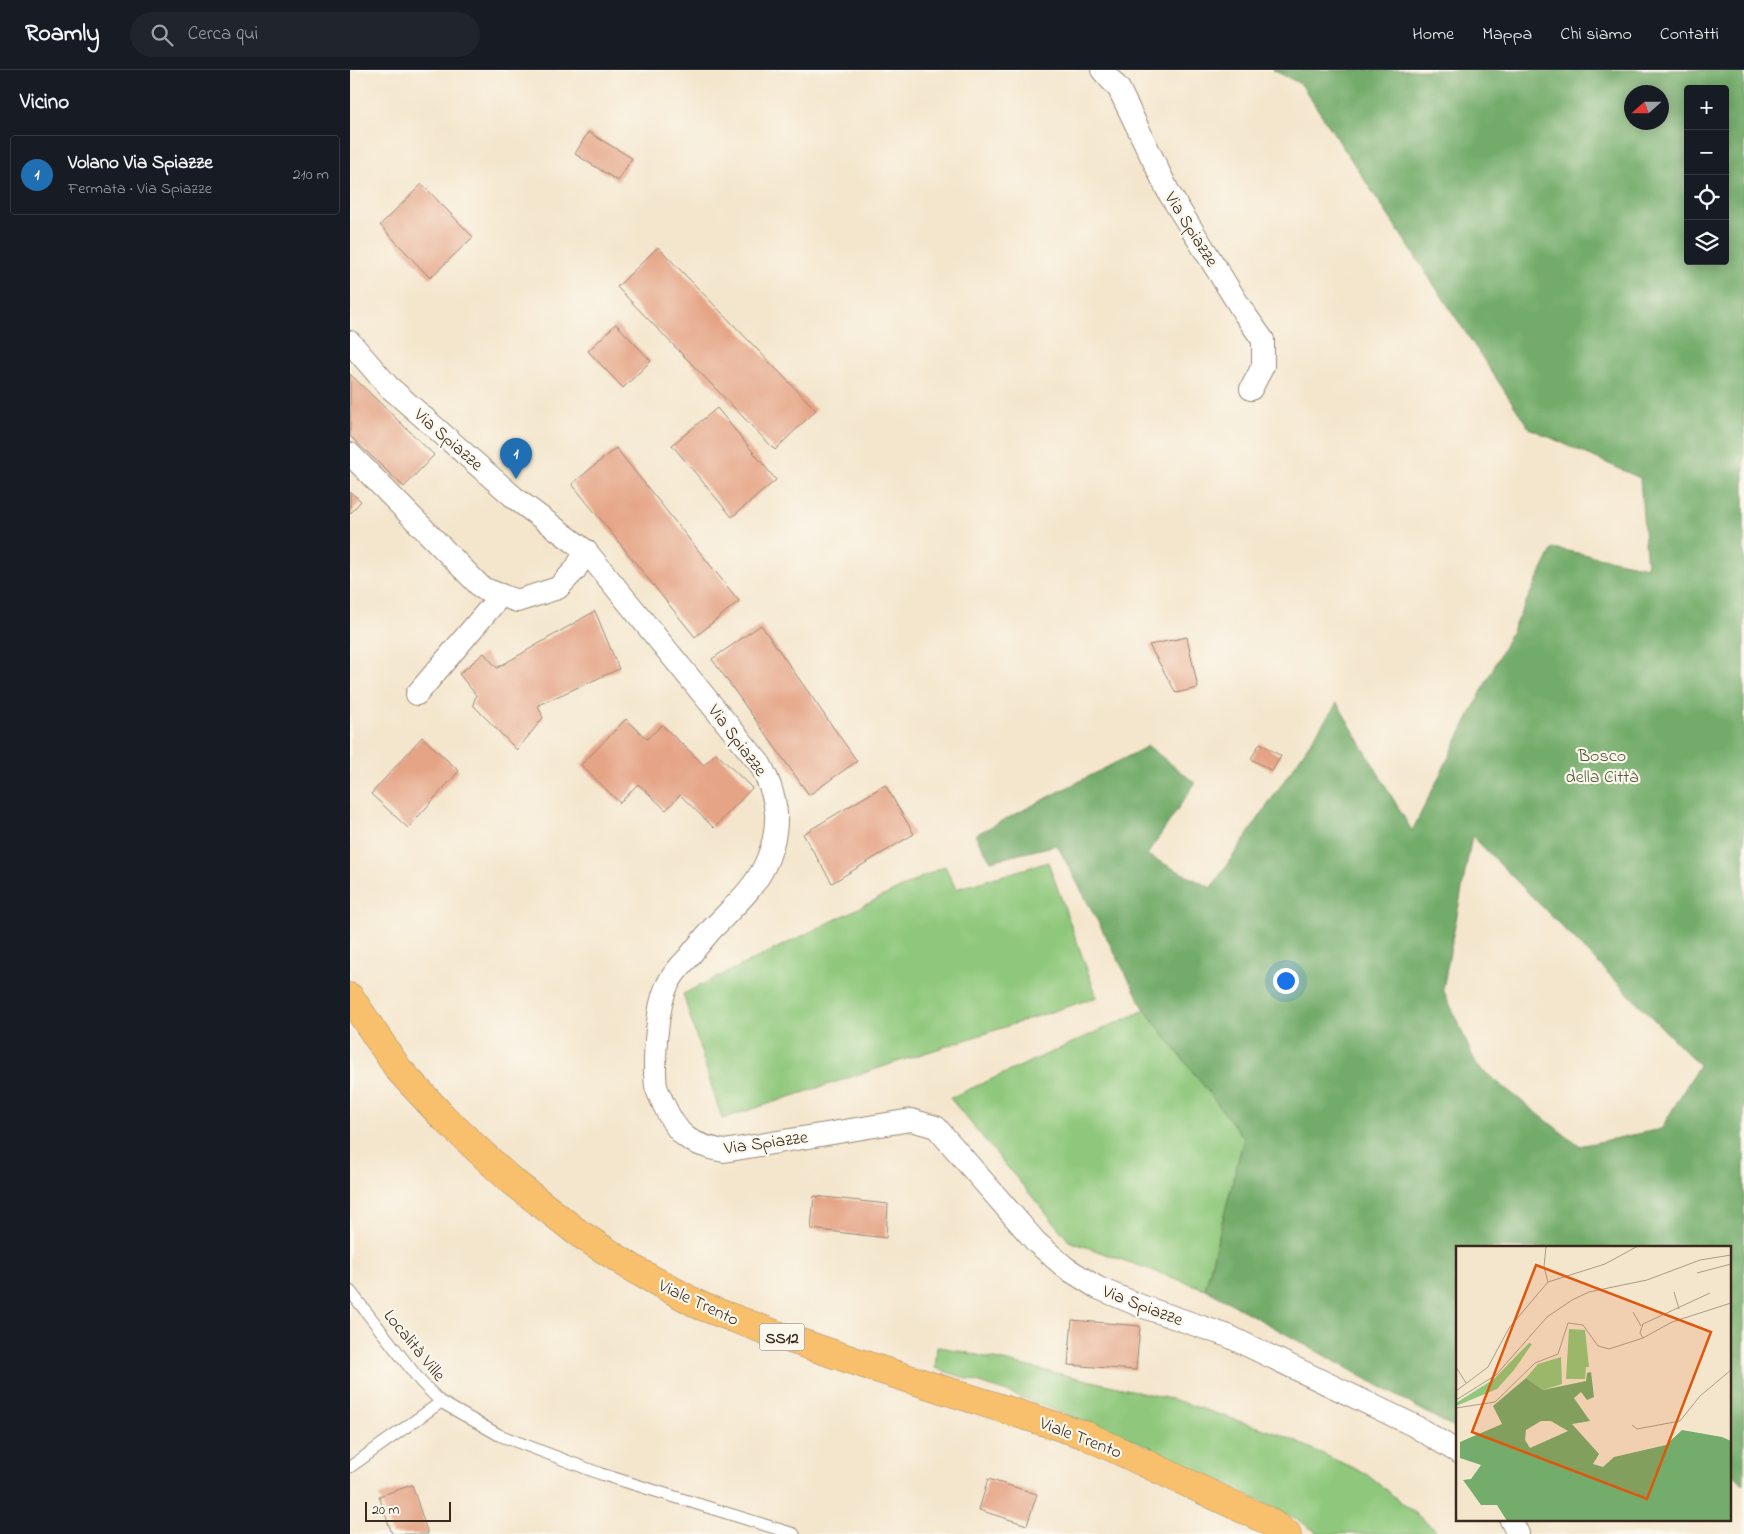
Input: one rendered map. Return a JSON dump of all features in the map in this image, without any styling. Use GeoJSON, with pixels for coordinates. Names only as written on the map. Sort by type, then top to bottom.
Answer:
{"type":"FeatureCollection","features":[{"type":"Feature","properties":{"kind":"main road","name":"Viale Trento"},"geometry":{"type":"LineString","coordinates":[[354,1004],[399,1070],[443,1117],[507,1177],[577,1232],[637,1271],[701,1306],[778,1335],[1085,1435],[1257,1516],[1287,1534]]}},
{"type":"Feature","properties":{"kind":"street","name":"Via Spiazze"},"geometry":{"type":"LineString","coordinates":[[1102,70],[1119,89],[1169,193],[1263,340],[1263,366],[1251,388]]}},
{"type":"Feature","properties":{"kind":"street","name":"Via Spiazze"},"geometry":{"type":"LineString","coordinates":[[350,342],[388,386],[516,498],[586,551],[760,764],[769,781],[775,800],[776,824],[768,858],[754,883],[682,964],[666,987],[658,1021],[655,1056],[656,1087],[668,1115],[684,1137],[702,1147],[724,1150],[911,1120],[936,1127],[1036,1242],[1074,1273],[1098,1288],[1141,1306],[1228,1336],[1414,1425],[1456,1451]]}},
{"type":"Feature","properties":{"kind":"street"},"geometry":{"type":"LineString","coordinates":[[350,454],[482,588],[517,601],[558,588],[575,570],[586,551]]}},
{"type":"Feature","properties":{"kind":"street"},"geometry":{"type":"LineString","coordinates":[[417,694],[501,595]]}},
{"type":"Feature","properties":{"kind":"street"},"geometry":{"type":"LineString","coordinates":[[1512,1522],[1518,1534]]}},
{"type":"Feature","properties":{"kind":"lane","name":"Località Ville"},"geometry":{"type":"LineString","coordinates":[[350,1291],[421,1382],[441,1402],[350,1467]]}},
{"type":"Feature","properties":{"kind":"lane"},"geometry":{"type":"LineString","coordinates":[[441,1402],[499,1436],[601,1474],[794,1534]]}},
{"type":"Feature","properties":{"kind":"green space","name":"Bosco della Città"},"geometry":{"type":"Polygon","coordinates":[[[1273,70],[1744,70],[1744,1485],[1732,1472],[1732,1246],[1456,1246],[1456,1429],[1205,1289],[1244,1138],[1145,1010],[1057,845],[991,861],[975,835],[1148,746],[1195,783],[1147,855],[1211,888],[1337,703],[1412,831],[1553,548],[1647,567],[1640,478],[1529,428],[1301,84],[1273,70]],[[1472,836],[1443,989],[1477,1066],[1579,1146],[1661,1129],[1699,1065],[1472,836]]]}},
{"type":"Feature","properties":{"kind":"green space"},"geometry":{"type":"Polygon","coordinates":[[[1048,862],[1097,997],[722,1119],[683,994],[945,866],[956,889],[1048,862]]]}},
{"type":"Feature","properties":{"kind":"green space"},"geometry":{"type":"Polygon","coordinates":[[[1145,1010],[1244,1138],[1205,1289],[1069,1241],[950,1098],[1145,1010]]]}},
{"type":"Feature","properties":{"kind":"green space"},"geometry":{"type":"Polygon","coordinates":[[[937,1346],[1175,1400],[1282,1435],[1366,1474],[1439,1534],[1319,1534],[1303,1523],[1149,1446],[1007,1392],[935,1368],[937,1346]]]}},
{"type":"Feature","properties":{"kind":"building"},"geometry":{"type":"Polygon","coordinates":[[[588,132],[632,158],[618,181],[575,154],[588,132]]]}},
{"type":"Feature","properties":{"kind":"building"},"geometry":{"type":"Polygon","coordinates":[[[422,184],[473,237],[430,278],[380,225],[422,184]]]}},
{"type":"Feature","properties":{"kind":"building"},"geometry":{"type":"Polygon","coordinates":[[[658,247],[816,410],[775,450],[617,287],[658,247]]]}},
{"type":"Feature","properties":{"kind":"building"},"geometry":{"type":"Polygon","coordinates":[[[616,324],[651,361],[623,388],[588,351],[616,324]]]}},
{"type":"Feature","properties":{"kind":"building"},"geometry":{"type":"Polygon","coordinates":[[[350,374],[434,455],[404,487],[350,436],[350,374]]]}},
{"type":"Feature","properties":{"kind":"building"},"geometry":{"type":"Polygon","coordinates":[[[717,408],[776,480],[732,517],[672,445],[717,408]]]}},
{"type":"Feature","properties":{"kind":"building"},"geometry":{"type":"Polygon","coordinates":[[[616,448],[739,601],[695,637],[572,484],[616,448]]]}},
{"type":"Feature","properties":{"kind":"building"},"geometry":{"type":"Polygon","coordinates":[[[350,492],[361,501],[350,514],[350,492]]]}},
{"type":"Feature","properties":{"kind":"building"},"geometry":{"type":"Polygon","coordinates":[[[595,611],[619,669],[538,705],[543,718],[517,750],[473,705],[476,695],[459,674],[484,653],[497,668],[595,611]]]}},
{"type":"Feature","properties":{"kind":"building"},"geometry":{"type":"Polygon","coordinates":[[[761,625],[857,761],[809,795],[712,659],[761,625]]]}},
{"type":"Feature","properties":{"kind":"building"},"geometry":{"type":"Polygon","coordinates":[[[1187,637],[1198,688],[1176,693],[1149,645],[1187,637]]]}},
{"type":"Feature","properties":{"kind":"building"},"geometry":{"type":"Polygon","coordinates":[[[626,719],[647,739],[662,725],[704,765],[716,753],[752,788],[714,828],[680,795],[666,810],[638,784],[620,803],[581,765],[626,719]]]}},
{"type":"Feature","properties":{"kind":"building"},"geometry":{"type":"Polygon","coordinates":[[[422,737],[459,771],[408,828],[371,794],[422,737]]]}},
{"type":"Feature","properties":{"kind":"building"},"geometry":{"type":"Polygon","coordinates":[[[1260,743],[1281,756],[1272,771],[1251,759],[1260,743]]]}},
{"type":"Feature","properties":{"kind":"building"},"geometry":{"type":"Polygon","coordinates":[[[885,785],[914,834],[832,883],[803,834],[885,785]]]}},
{"type":"Feature","properties":{"kind":"building"},"geometry":{"type":"Polygon","coordinates":[[[814,1196],[888,1204],[886,1238],[811,1229],[814,1196]]]}},
{"type":"Feature","properties":{"kind":"building"},"geometry":{"type":"Polygon","coordinates":[[[1072,1320],[1140,1326],[1136,1370],[1068,1365],[1072,1320]]]}},
{"type":"Feature","properties":{"kind":"building"},"geometry":{"type":"Polygon","coordinates":[[[988,1479],[1037,1494],[1027,1525],[979,1510],[988,1479]]]}},
{"type":"Feature","properties":{"kind":"building"},"geometry":{"type":"Polygon","coordinates":[[[412,1485],[428,1534],[392,1534],[379,1496],[412,1485]]]}},
{"type":"Feature","properties":{"kind":"place","name":"Volano Via Spiazze"},"geometry":{"type":"Point","coordinates":[516,479]}}]}
